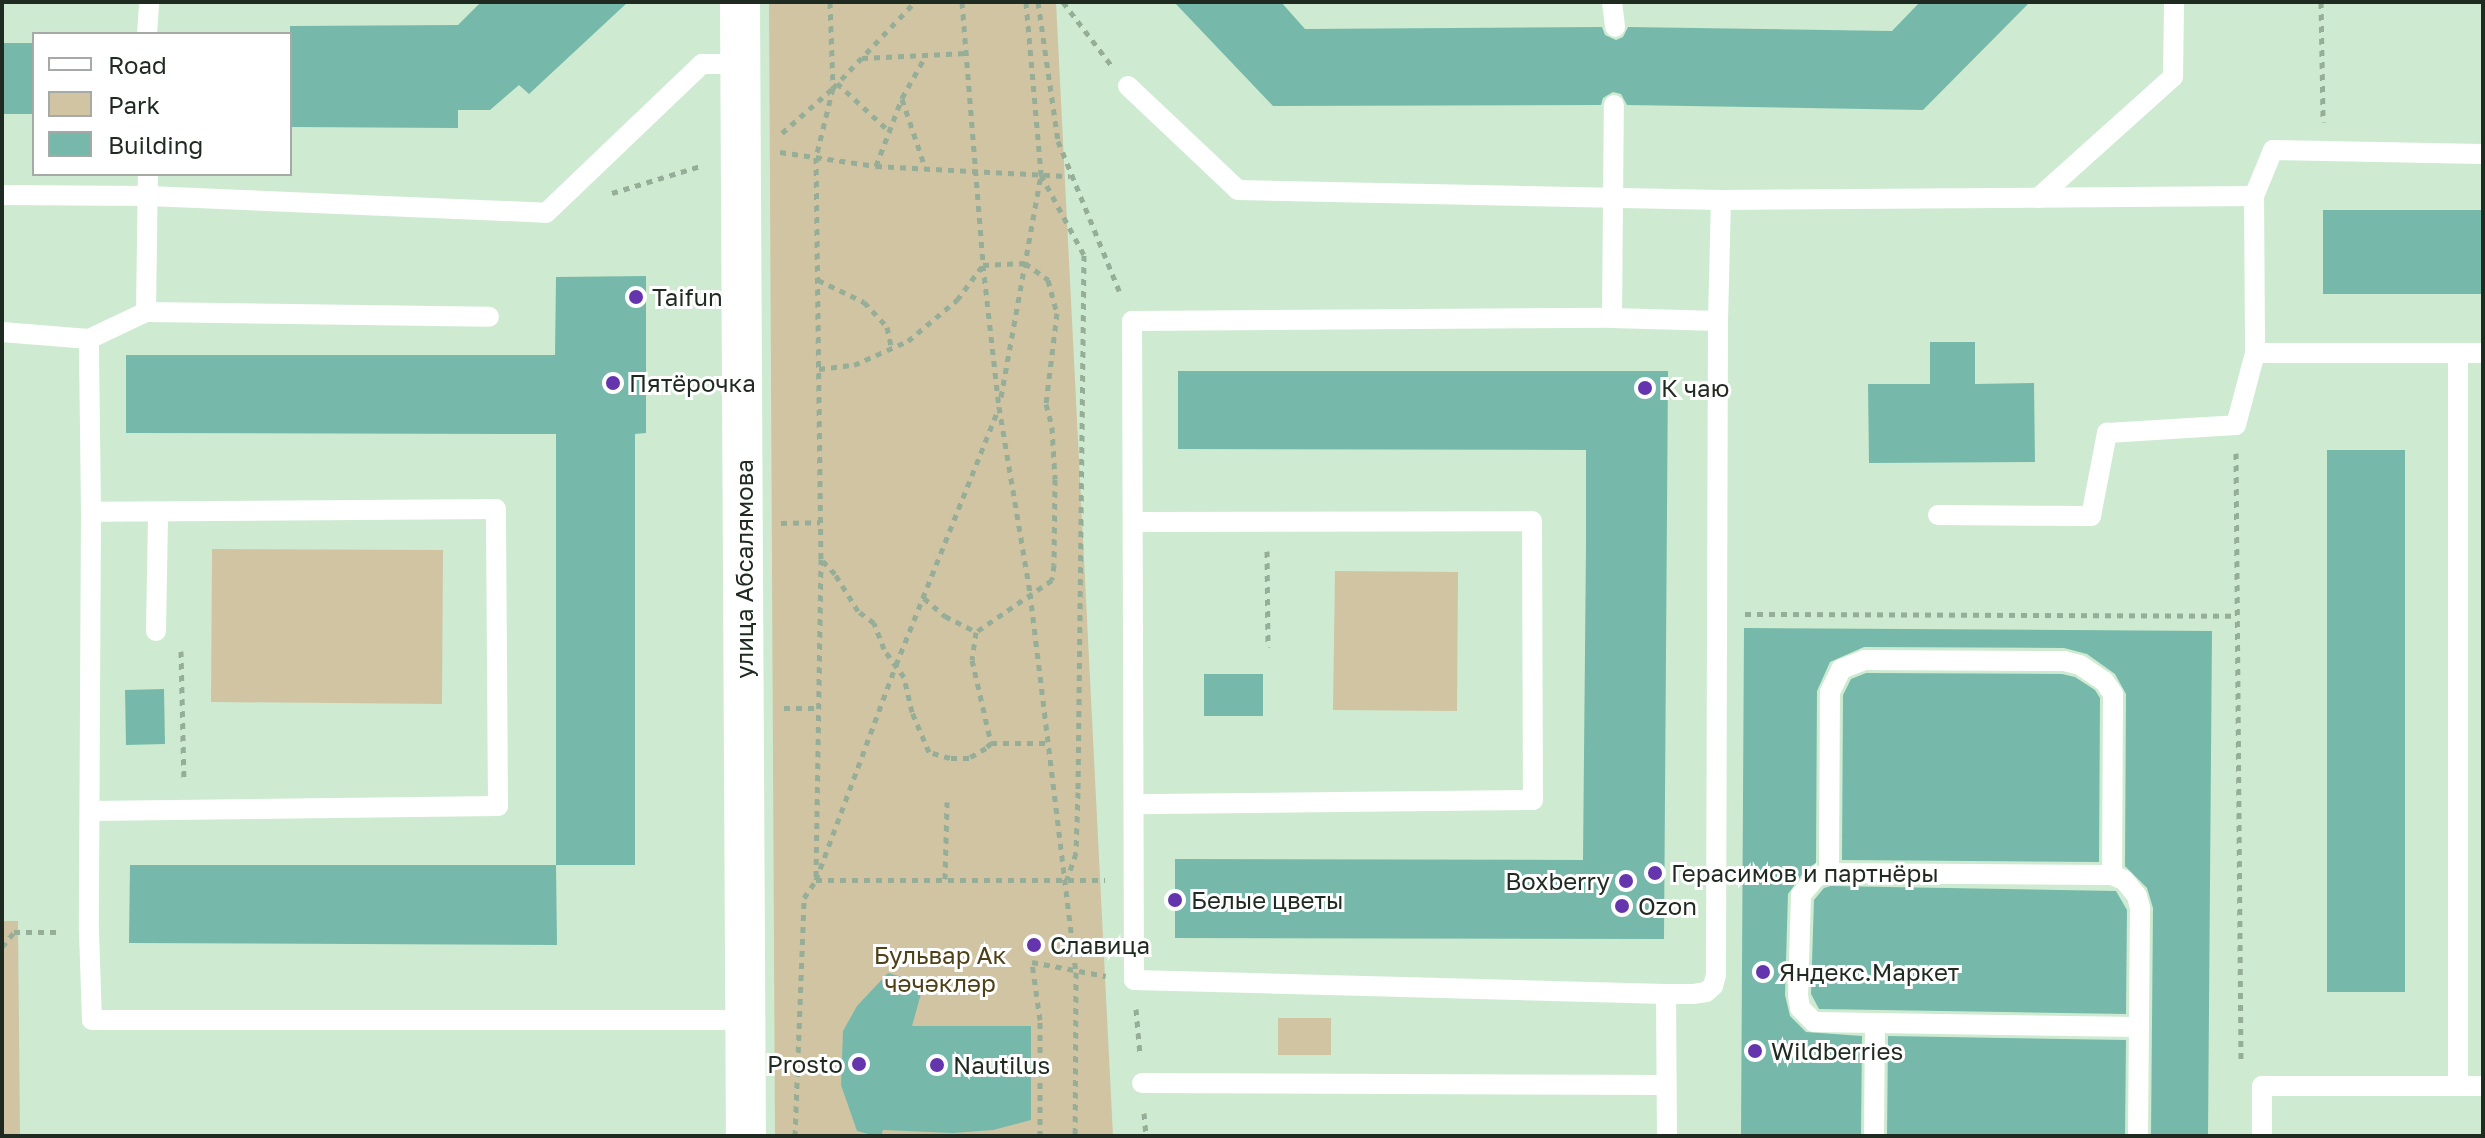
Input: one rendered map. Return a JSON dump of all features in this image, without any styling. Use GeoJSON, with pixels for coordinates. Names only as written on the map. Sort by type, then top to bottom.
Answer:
{"type":"FeatureCollection","features":[{"type":"Feature","properties":{"kind":"street","name":"улица Абсалямова"},"geometry":{"type":"LineString","coordinates":[[740,2],[746,1136]]}},
{"type":"Feature","properties":{"kind":"lane"},"geometry":{"type":"LineString","coordinates":[[147,32],[149,2]]}},
{"type":"Feature","properties":{"kind":"lane"},"geometry":{"type":"LineString","coordinates":[[1612,2],[1615,27]]}},
{"type":"Feature","properties":{"kind":"lane"},"geometry":{"type":"LineString","coordinates":[[2038,198],[2173,77],[2174,2]]}},
{"type":"Feature","properties":{"kind":"lane"},"geometry":{"type":"LineString","coordinates":[[2,195],[148,196],[546,213],[702,64],[741,64]]}},
{"type":"Feature","properties":{"kind":"lane"},"geometry":{"type":"LineString","coordinates":[[1128,86],[1238,190],[1613,195],[1721,200],[2254,196]]}},
{"type":"Feature","properties":{"kind":"lane"},"geometry":{"type":"LineString","coordinates":[[1612,318],[1614,105]]}},
{"type":"Feature","properties":{"kind":"lane"},"geometry":{"type":"LineString","coordinates":[[1938,515],[2091,516],[2107,433],[2236,425],[2255,353],[2254,196],[2273,150],[2483,154]]}},
{"type":"Feature","properties":{"kind":"lane"},"geometry":{"type":"LineString","coordinates":[[146,312],[148,176]]}},
{"type":"Feature","properties":{"kind":"lane"},"geometry":{"type":"LineString","coordinates":[[1718,321],[1612,318],[1132,321],[1134,980],[1666,994],[1706,992],[1716,975],[1721,200]]}},
{"type":"Feature","properties":{"kind":"lane"},"geometry":{"type":"LineString","coordinates":[[2,332],[89,339],[146,312],[489,317]]}},
{"type":"Feature","properties":{"kind":"lane"},"geometry":{"type":"LineString","coordinates":[[89,339],[92,811],[89,931],[92,1020],[745,1020]]}},
{"type":"Feature","properties":{"kind":"lane"},"geometry":{"type":"LineString","coordinates":[[2255,353],[2483,353]]}},
{"type":"Feature","properties":{"kind":"lane"},"geometry":{"type":"LineString","coordinates":[[2458,353],[2458,1086]]}},
{"type":"Feature","properties":{"kind":"lane"},"geometry":{"type":"LineString","coordinates":[[91,512],[496,509],[498,806],[92,811]]}},
{"type":"Feature","properties":{"kind":"lane"},"geometry":{"type":"LineString","coordinates":[[156,631],[158,512]]}},
{"type":"Feature","properties":{"kind":"lane"},"geometry":{"type":"LineString","coordinates":[[1133,522],[1532,521],[1533,800],[1134,804]]}},
{"type":"Feature","properties":{"kind":"lane"},"geometry":{"type":"LineString","coordinates":[[1829,873],[1830,692],[1841,669],[1864,660],[2064,661],[2093,671],[2113,694],[2112,875]]}},
{"type":"Feature","properties":{"kind":"lane"},"geometry":{"type":"LineString","coordinates":[[2138,1136],[2139,1027],[2140,908],[2132,887],[2112,875],[1829,873],[1808,884],[1798,906],[1800,1008],[1814,1022],[1875,1026],[2139,1027]]}},
{"type":"Feature","properties":{"kind":"lane"},"geometry":{"type":"LineString","coordinates":[[1666,994],[1667,1136]]}},
{"type":"Feature","properties":{"kind":"lane"},"geometry":{"type":"LineString","coordinates":[[1874,1136],[1875,1026]]}},
{"type":"Feature","properties":{"kind":"lane"},"geometry":{"type":"LineString","coordinates":[[1142,1083],[1666,1085]]}},
{"type":"Feature","properties":{"kind":"lane"},"geometry":{"type":"LineString","coordinates":[[2262,1136],[2262,1086],[2483,1086]]}},
{"type":"Feature","properties":{"kind":"path"},"geometry":{"type":"LineString","coordinates":[[816,880],[821,559],[816,157],[835,85],[830,2]]}},
{"type":"Feature","properties":{"kind":"path"},"geometry":{"type":"LineString","coordinates":[[775,140],[835,85],[915,2]]}},
{"type":"Feature","properties":{"kind":"path"},"geometry":{"type":"LineString","coordinates":[[962,2],[983,265],[999,407],[1030,593],[1046,743],[1067,879],[1076,972],[1075,1136]]}},
{"type":"Feature","properties":{"kind":"path"},"geometry":{"type":"LineString","coordinates":[[795,1136],[804,898],[816,880],[896,665],[999,407],[1041,175],[1026,2]]}},
{"type":"Feature","properties":{"kind":"path"},"geometry":{"type":"LineString","coordinates":[[1038,2],[1058,141],[1132,321]]}},
{"type":"Feature","properties":{"kind":"path"},"geometry":{"type":"LineString","coordinates":[[1063,2],[1128,86]]}},
{"type":"Feature","properties":{"kind":"path"},"geometry":{"type":"LineString","coordinates":[[2321,2],[2323,151]]}},
{"type":"Feature","properties":{"kind":"path"},"geometry":{"type":"LineString","coordinates":[[861,58],[967,53]]}},
{"type":"Feature","properties":{"kind":"path"},"geometry":{"type":"LineString","coordinates":[[876,166],[902,98],[925,57]]}},
{"type":"Feature","properties":{"kind":"path"},"geometry":{"type":"LineString","coordinates":[[835,85],[889,131]]}},
{"type":"Feature","properties":{"kind":"path"},"geometry":{"type":"LineString","coordinates":[[902,98],[925,167]]}},
{"type":"Feature","properties":{"kind":"path"},"geometry":{"type":"LineString","coordinates":[[776,152],[876,166],[1070,176]]}},
{"type":"Feature","properties":{"kind":"path"},"geometry":{"type":"LineString","coordinates":[[546,213],[701,166]]}},
{"type":"Feature","properties":{"kind":"path"},"geometry":{"type":"LineString","coordinates":[[1041,175],[1084,255],[1078,808],[1076,853],[1067,879]]}},
{"type":"Feature","properties":{"kind":"path"},"geometry":{"type":"LineString","coordinates":[[983,265],[1025,263],[1048,280],[1057,313],[1046,404],[1052,427],[1057,507],[1052,580],[976,632],[972,660],[991,743]]}},
{"type":"Feature","properties":{"kind":"path"},"geometry":{"type":"LineString","coordinates":[[819,369],[854,365],[908,341],[925,330],[957,300],[983,265]]}},
{"type":"Feature","properties":{"kind":"path"},"geometry":{"type":"LineString","coordinates":[[818,280],[864,302],[887,327],[891,346]]}},
{"type":"Feature","properties":{"kind":"path"},"geometry":{"type":"LineString","coordinates":[[2236,425],[2241,1073]]}},
{"type":"Feature","properties":{"kind":"path"},"geometry":{"type":"LineString","coordinates":[[1267,522],[1268,647]]}},
{"type":"Feature","properties":{"kind":"path"},"geometry":{"type":"LineString","coordinates":[[821,559],[835,574],[858,611],[874,623],[884,649],[904,677],[912,712],[929,752],[950,758],[969,758],[991,743],[1046,743]]}},
{"type":"Feature","properties":{"kind":"path"},"geometry":{"type":"LineString","coordinates":[[924,598],[945,616],[976,632]]}},
{"type":"Feature","properties":{"kind":"path"},"geometry":{"type":"LineString","coordinates":[[1717,614],[2236,616]]}},
{"type":"Feature","properties":{"kind":"path"},"geometry":{"type":"LineString","coordinates":[[156,631],[180,643],[185,810]]}},
{"type":"Feature","properties":{"kind":"path"},"geometry":{"type":"LineString","coordinates":[[945,879],[947,802]]}},
{"type":"Feature","properties":{"kind":"path"},"geometry":{"type":"LineString","coordinates":[[816,880],[1134,880]]}},
{"type":"Feature","properties":{"kind":"path"},"geometry":{"type":"LineString","coordinates":[[2,933],[89,931]]}},
{"type":"Feature","properties":{"kind":"path"},"geometry":{"type":"LineString","coordinates":[[2,947],[14,932]]}},
{"type":"Feature","properties":{"kind":"path"},"geometry":{"type":"LineString","coordinates":[[1040,1136],[1040,1020],[1032,962],[1134,980]]}},
{"type":"Feature","properties":{"kind":"green space","name":"Бульвар Ак чәчәкләр"},"geometry":{"type":"Polygon","coordinates":[[[769,2],[1056,2],[1113,1136],[775,1136],[769,2]]]}},
{"type":"Feature","properties":{"kind":"green space"},"geometry":{"type":"Polygon","coordinates":[[[212,549],[443,550],[442,704],[211,702],[212,549]]]}},
{"type":"Feature","properties":{"kind":"green space"},"geometry":{"type":"Polygon","coordinates":[[[1335,571],[1458,572],[1457,711],[1333,710],[1335,571]]]}},
{"type":"Feature","properties":{"kind":"green space"},"geometry":{"type":"Polygon","coordinates":[[[2,921],[18,921],[20,1136],[2,1136],[2,921]]]}},
{"type":"Feature","properties":{"kind":"green space"},"geometry":{"type":"Polygon","coordinates":[[[1278,1018],[1331,1018],[1331,1055],[1278,1055],[1278,1018]]]}},
{"type":"Feature","properties":{"kind":"building"},"geometry":{"type":"Polygon","coordinates":[[[481,2],[628,2],[529,94],[519,85],[490,110],[458,110],[458,128],[292,127],[290,26],[458,25],[481,2]]]}},
{"type":"Feature","properties":{"kind":"building"},"geometry":{"type":"Polygon","coordinates":[[[1174,2],[1281,2],[1305,29],[1602,27],[1605,35],[1616,40],[1623,37],[1628,27],[1892,31],[1920,2],[2030,2],[1923,110],[1627,105],[1621,94],[1613,92],[1603,98],[1601,105],[1273,106],[1174,2]]]}},
{"type":"Feature","properties":{"kind":"building"},"geometry":{"type":"Polygon","coordinates":[[[2,43],[32,43],[32,114],[2,114],[2,43]]]}},
{"type":"Feature","properties":{"kind":"building"},"geometry":{"type":"Polygon","coordinates":[[[2323,210],[2483,210],[2483,294],[2323,294],[2323,210]]]}},
{"type":"Feature","properties":{"kind":"building"},"geometry":{"type":"Polygon","coordinates":[[[646,276],[646,433],[635,434],[635,865],[556,865],[556,434],[126,433],[126,355],[555,355],[556,277],[646,276]]]}},
{"type":"Feature","properties":{"kind":"building"},"geometry":{"type":"Polygon","coordinates":[[[1930,342],[1975,342],[1975,384],[2034,383],[2035,462],[1869,463],[1868,384],[1930,384],[1930,342]]]}},
{"type":"Feature","properties":{"kind":"building"},"geometry":{"type":"Polygon","coordinates":[[[1178,371],[1668,371],[1664,939],[1175,938],[1175,859],[1583,860],[1586,545],[1586,450],[1178,449],[1178,371]]]}},
{"type":"Feature","properties":{"kind":"building"},"geometry":{"type":"Polygon","coordinates":[[[2327,450],[2405,450],[2405,992],[2327,992],[2327,450]]]}},
{"type":"Feature","properties":{"kind":"building"},"geometry":{"type":"Polygon","coordinates":[[[1744,628],[2212,631],[2208,1136],[2151,1136],[2153,908],[2147,888],[2125,866],[2126,694],[2115,674],[2087,654],[2064,648],[1864,647],[1830,662],[1817,691],[1816,863],[1806,869],[1788,894],[1785,995],[1790,1016],[1806,1032],[1862,1036],[1861,1136],[1741,1136],[1744,628]]]}},
{"type":"Feature","properties":{"kind":"building"},"geometry":{"type":"Polygon","coordinates":[[[1866,673],[2062,674],[2075,677],[2095,690],[2100,698],[2099,862],[1842,860],[1843,695],[1851,679],[1866,673]]]}},
{"type":"Feature","properties":{"kind":"building"},"geometry":{"type":"Polygon","coordinates":[[[1204,674],[1263,674],[1263,716],[1204,716],[1204,674]]]}},
{"type":"Feature","properties":{"kind":"building"},"geometry":{"type":"Polygon","coordinates":[[[164,689],[165,744],[126,745],[125,690],[164,689]]]}},
{"type":"Feature","properties":{"kind":"building"},"geometry":{"type":"Polygon","coordinates":[[[130,865],[556,865],[557,945],[129,943],[130,865]]]}},
{"type":"Feature","properties":{"kind":"building"},"geometry":{"type":"Polygon","coordinates":[[[1824,888],[2116,891],[2127,910],[2126,1014],[1819,1009],[1811,994],[1814,900],[1824,888]]]}},
{"type":"Feature","properties":{"kind":"building","name":"Nautilus"},"geometry":{"type":"Polygon","coordinates":[[[888,973],[924,983],[912,1026],[1031,1026],[1031,1120],[993,1130],[953,1133],[883,1130],[881,1136],[876,1136],[857,1131],[841,1085],[843,1031],[857,1006],[888,973]]]}},
{"type":"Feature","properties":{"kind":"building"},"geometry":{"type":"Polygon","coordinates":[[[1888,1036],[2126,1040],[2125,1136],[1887,1136],[1888,1036]]]}},
{"type":"Feature","properties":{"kind":"place","name":"Taifun"},"geometry":{"type":"Point","coordinates":[636,297]}},
{"type":"Feature","properties":{"kind":"place","name":"Пятёрочка"},"geometry":{"type":"Point","coordinates":[613,383]}},
{"type":"Feature","properties":{"kind":"place","name":"К чаю"},"geometry":{"type":"Point","coordinates":[1645,388]}},
{"type":"Feature","properties":{"kind":"place","name":"Герасимов и партнёры"},"geometry":{"type":"Point","coordinates":[1655,873]}},
{"type":"Feature","properties":{"kind":"place","name":"Boxberry"},"geometry":{"type":"Point","coordinates":[1626,881]}},
{"type":"Feature","properties":{"kind":"place","name":"Белые цветы"},"geometry":{"type":"Point","coordinates":[1175,900]}},
{"type":"Feature","properties":{"kind":"place","name":"Ozon"},"geometry":{"type":"Point","coordinates":[1622,906]}},
{"type":"Feature","properties":{"kind":"place","name":"Славица"},"geometry":{"type":"Point","coordinates":[1034,945]}},
{"type":"Feature","properties":{"kind":"place","name":"Яндекс.Маркет"},"geometry":{"type":"Point","coordinates":[1763,972]}},
{"type":"Feature","properties":{"kind":"place","name":"Wildberries"},"geometry":{"type":"Point","coordinates":[1755,1051]}},
{"type":"Feature","properties":{"kind":"place","name":"Prosto"},"geometry":{"type":"Point","coordinates":[859,1064]}},
{"type":"Feature","properties":{"kind":"place","name":"Nautilus"},"geometry":{"type":"Point","coordinates":[937,1065]}}]}
